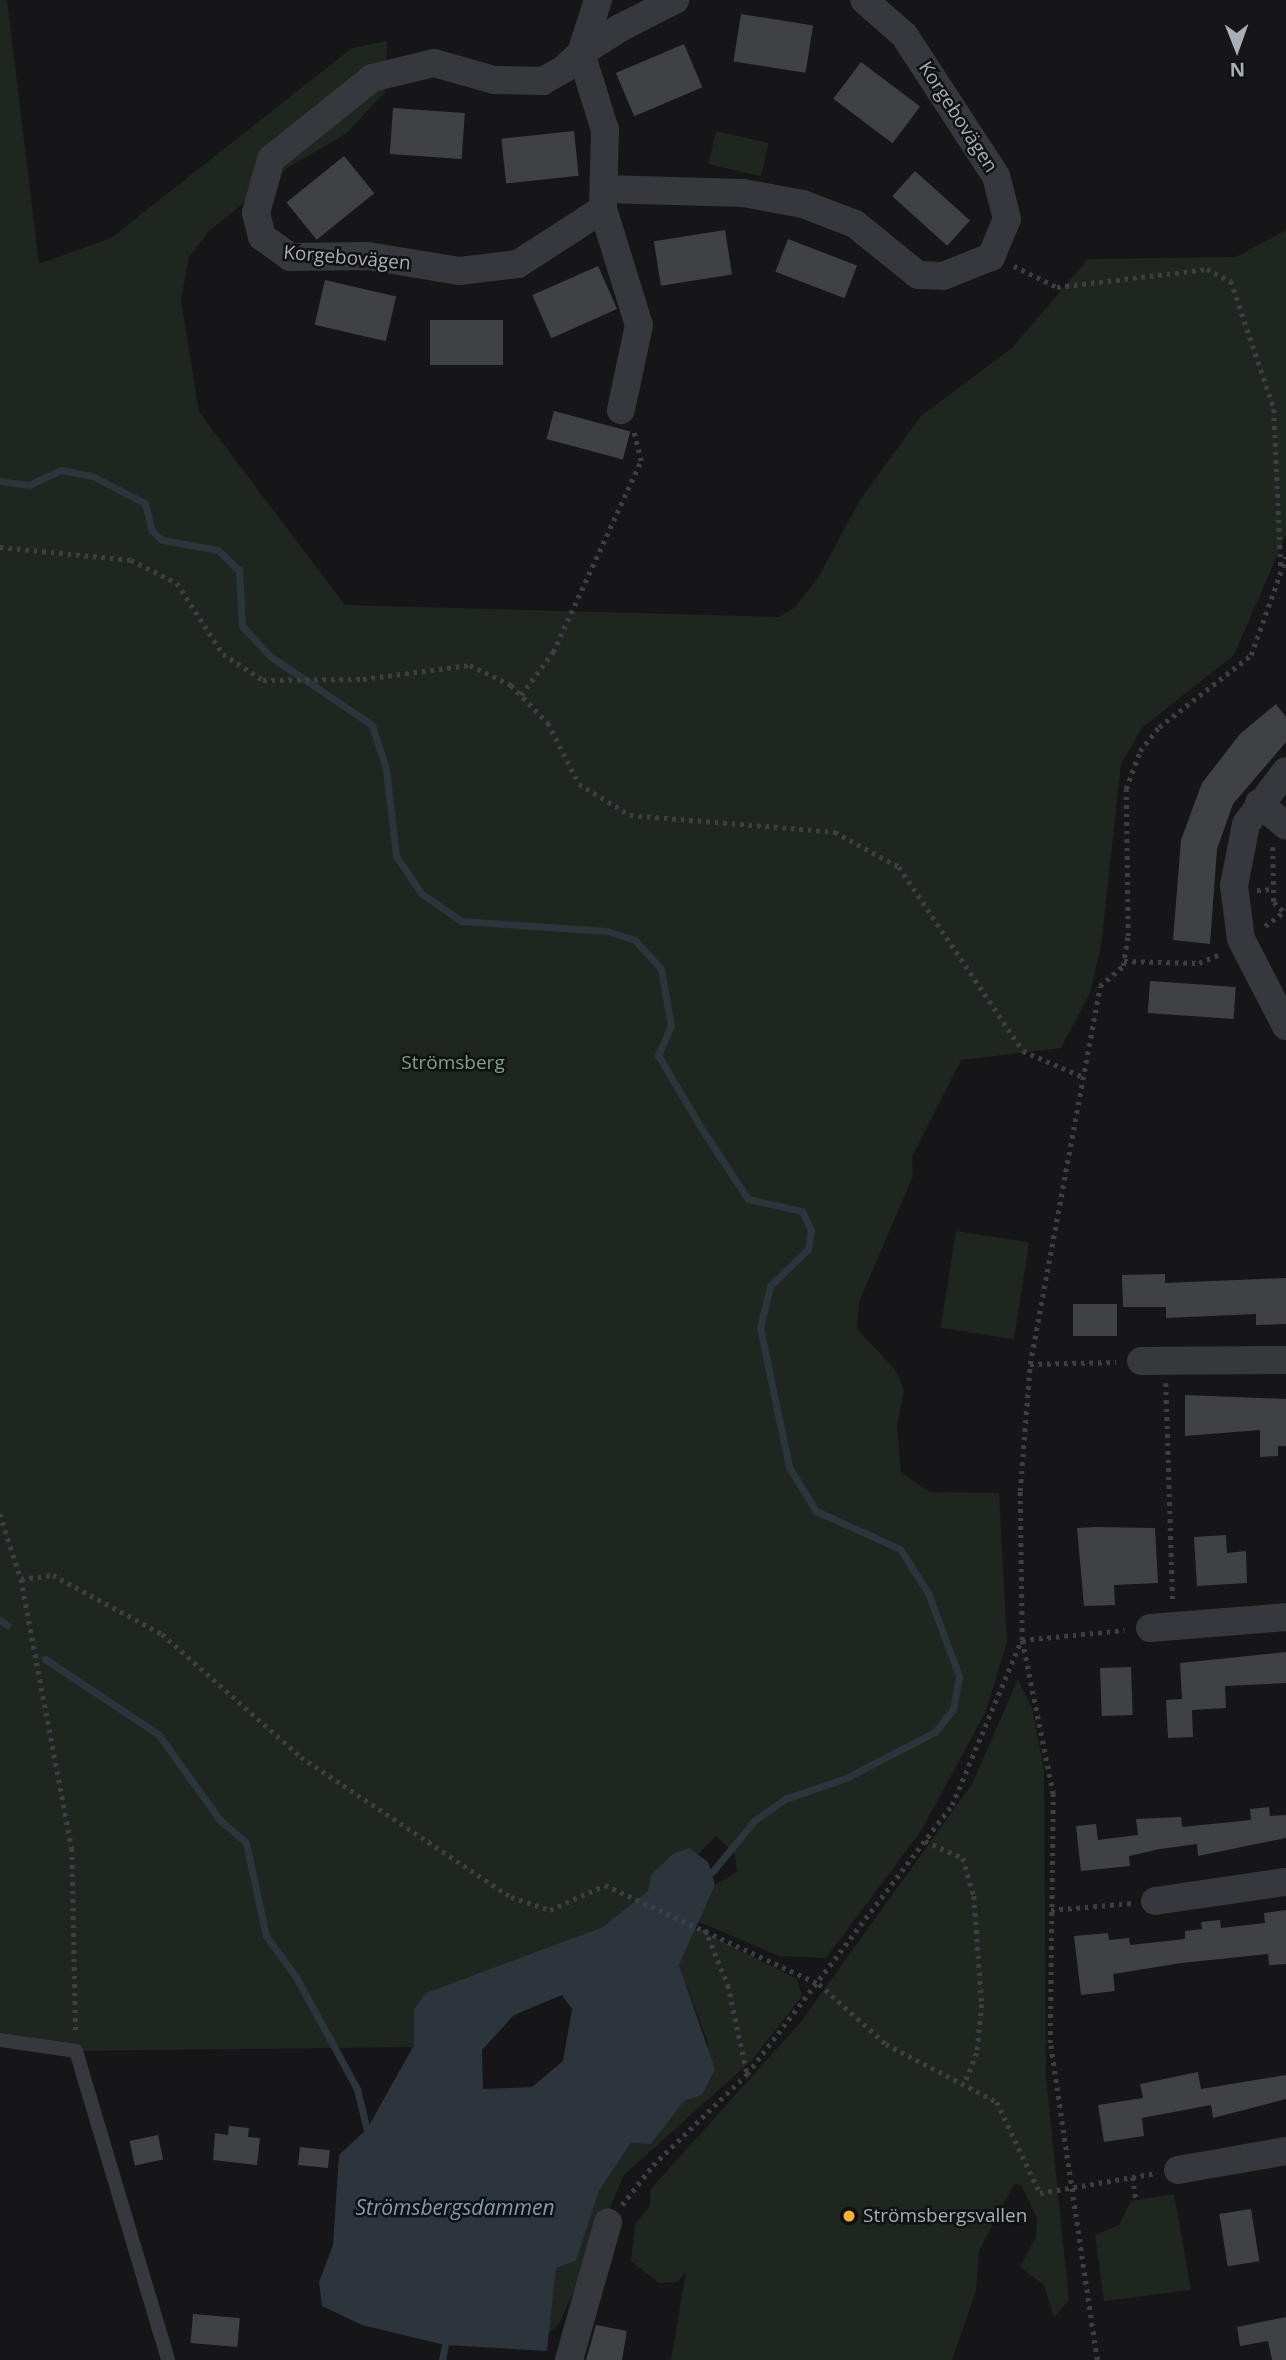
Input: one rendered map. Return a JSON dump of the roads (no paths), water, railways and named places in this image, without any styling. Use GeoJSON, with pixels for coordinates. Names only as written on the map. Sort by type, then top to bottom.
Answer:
{"type":"FeatureCollection","features":[{"type":"Feature","properties":{"kind":"street"},"geometry":{"type":"LineString","coordinates":[[598,0],[581,53],[605,130],[603,199],[639,325],[621,410]]}},
{"type":"Feature","properties":{"kind":"street","name":"Korgebovägen"},"geometry":{"type":"LineString","coordinates":[[675,0],[581,53],[543,81],[494,80],[433,63],[372,78],[271,159],[256,213],[262,237],[290,257],[368,256],[459,271],[518,264],[603,199],[743,194],[803,204],[855,225],[918,275],[954,273],[997,250],[1007,219],[996,176],[904,35],[864,0]]}},
{"type":"Feature","properties":{"kind":"street"},"geometry":{"type":"LineString","coordinates":[[1286,771],[1272,814],[1235,860],[1243,943],[1286,1026]]}},
{"type":"Feature","properties":{"kind":"street"},"geometry":{"type":"LineString","coordinates":[[1154,1361],[1286,1360]]}},
{"type":"Feature","properties":{"kind":"street"},"geometry":{"type":"LineString","coordinates":[[1162,1627],[1286,1617]]}},
{"type":"Feature","properties":{"kind":"street"},"geometry":{"type":"LineString","coordinates":[[1155,1901],[1286,1882]]}},
{"type":"Feature","properties":{"kind":"street"},"geometry":{"type":"LineString","coordinates":[[1178,2170],[1286,2151]]}},
{"type":"Feature","properties":{"kind":"street"},"geometry":{"type":"LineString","coordinates":[[569,2360],[608,2222]]}},
{"type":"Feature","properties":{"kind":"lane"},"geometry":{"type":"LineString","coordinates":[[0,2040],[76,2051],[168,2360]]}},
{"type":"Feature","properties":{"kind":"water","name":"Strömsbergsdammen"},"geometry":{"type":"Polygon","coordinates":[[[689,1848],[708,1862],[715,1885],[679,1965],[715,2069],[702,2095],[684,2101],[651,2144],[631,2143],[599,2191],[576,2261],[556,2268],[547,2351],[445,2345],[362,2325],[322,2306],[319,2282],[333,2245],[339,2155],[367,2129],[414,2045],[414,2009],[426,1993],[603,1927],[648,1891],[651,1875],[674,1853],[689,1848]],[[562,1995],[514,2015],[482,2050],[483,2089],[532,2087],[563,2061],[572,2009],[562,1995]]]}},
{"type":"Feature","properties":{"kind":"waterway"},"geometry":{"type":"LineString","coordinates":[[0,481],[29,485],[61,470],[92,476],[145,503],[152,531],[162,540],[218,550],[239,570],[242,626],[270,656],[372,725],[386,769],[396,856],[421,893],[461,921],[607,931],[635,940],[661,969],[671,1026],[658,1055],[703,1131],[748,1199],[802,1211],[811,1230],[808,1249],[770,1286],[760,1328],[789,1467],[816,1511],[900,1549],[928,1593],[959,1676],[953,1709],[935,1732],[846,1778],[785,1799],[754,1821],[712,1872]]}},
{"type":"Feature","properties":{"kind":"waterway"},"geometry":{"type":"LineString","coordinates":[[0,1620],[7,1625]]}},
{"type":"Feature","properties":{"kind":"waterway"},"geometry":{"type":"LineString","coordinates":[[45,1659],[158,1734],[220,1820],[246,1843],[266,1936],[296,1977],[357,2089],[367,2130]]}},
{"type":"Feature","properties":{"kind":"waterway"},"geometry":{"type":"LineString","coordinates":[[442,2360],[445,2345]]}},
{"type":"Feature","properties":{"kind":"place","name":"Strömsbergsvallen"},"geometry":{"type":"Point","coordinates":[849,2216]}},
{"type":"Feature","properties":{"kind":"park label","name":"Strömsberg"},"geometry":{"type":"Point","coordinates":[453,1063]}}]}
